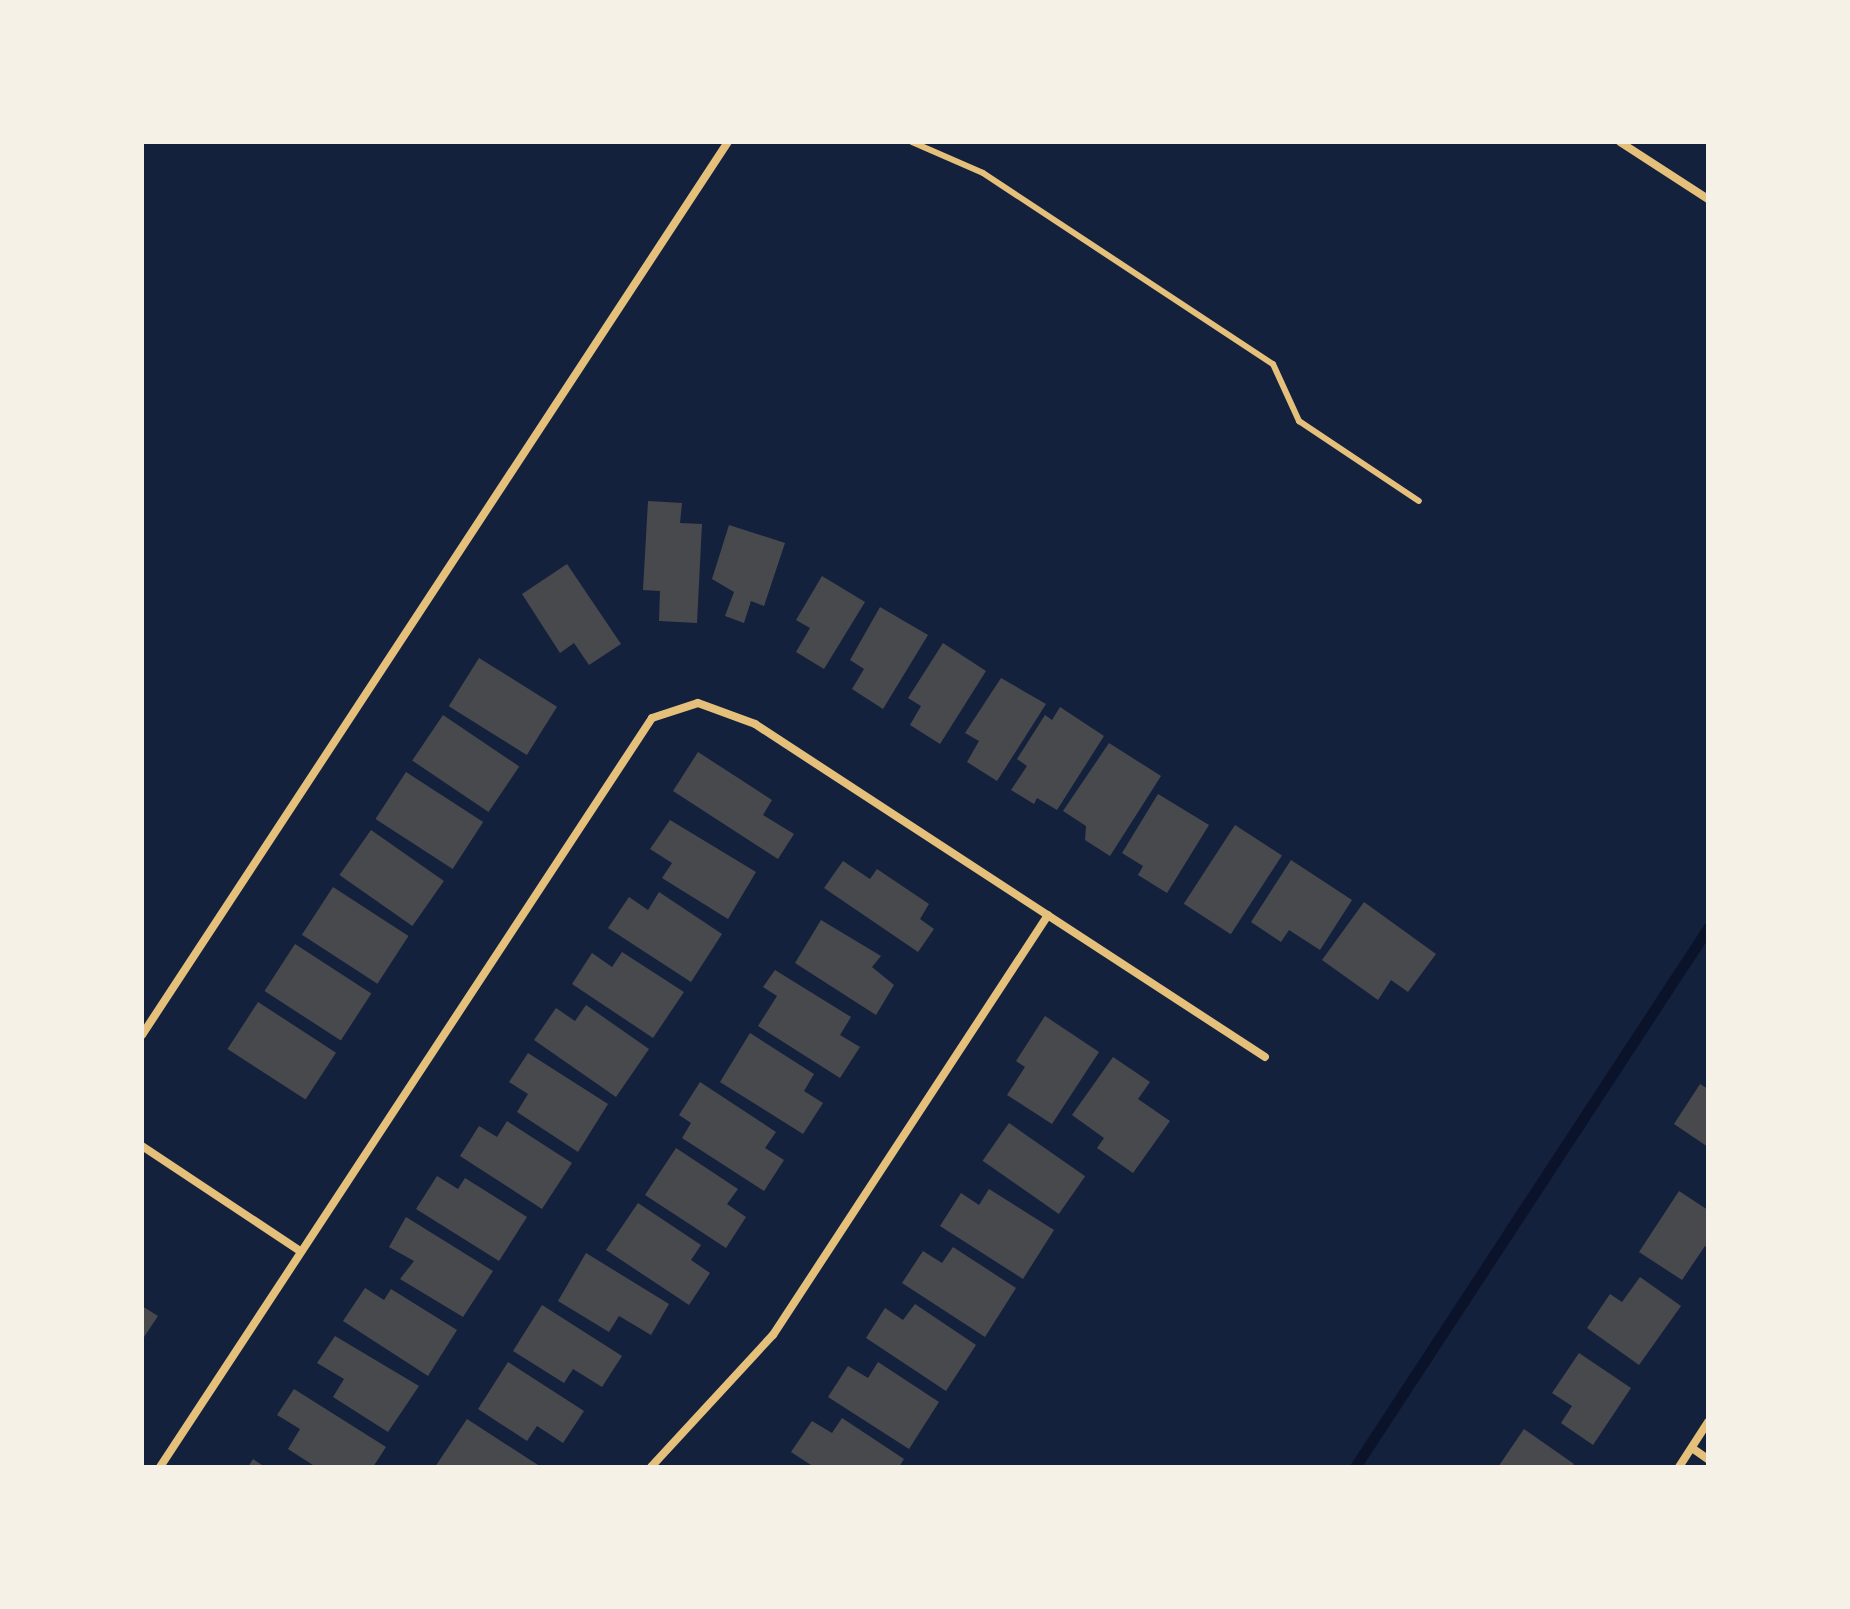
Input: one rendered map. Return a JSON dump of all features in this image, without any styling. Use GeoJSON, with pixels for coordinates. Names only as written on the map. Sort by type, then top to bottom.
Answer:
{"type":"FeatureCollection","features":[{"type":"Feature","properties":{"kind":"street"},"geometry":{"type":"LineString","coordinates":[[142,1035],[728,142]]}},
{"type":"Feature","properties":{"kind":"street"},"geometry":{"type":"LineString","coordinates":[[1620,142],[1708,199]]}},
{"type":"Feature","properties":{"kind":"street"},"geometry":{"type":"LineString","coordinates":[[160,1467],[613,771],[652,718],[698,703],[755,724],[1265,1057]]}},
{"type":"Feature","properties":{"kind":"street"},"geometry":{"type":"LineString","coordinates":[[651,1467],[773,1335],[1048,915]]}},
{"type":"Feature","properties":{"kind":"street"},"geometry":{"type":"LineString","coordinates":[[142,1146],[300,1251]]}},
{"type":"Feature","properties":{"kind":"street"},"geometry":{"type":"LineString","coordinates":[[1679,1467],[1708,1422]]}},
{"type":"Feature","properties":{"kind":"street"},"geometry":{"type":"LineString","coordinates":[[1692,1448],[1708,1459]]}},
{"type":"Feature","properties":{"kind":"lane"},"geometry":{"type":"LineString","coordinates":[[912,142],[983,173],[1273,364],[1299,421],[1341,453],[1419,501]]}},
{"type":"Feature","properties":{"kind":"building"},"geometry":{"type":"Polygon","coordinates":[[[648,501],[682,503],[680,523],[702,524],[697,623],[659,621],[660,591],[643,590],[648,501]]]}},
{"type":"Feature","properties":{"kind":"building"},"geometry":{"type":"Polygon","coordinates":[[[729,525],[785,543],[764,606],[751,601],[744,623],[725,616],[734,592],[712,579],[729,525]]]}},
{"type":"Feature","properties":{"kind":"building"},"geometry":{"type":"Polygon","coordinates":[[[567,564],[621,644],[589,665],[574,643],[560,653],[522,594],[567,564]]]}},
{"type":"Feature","properties":{"kind":"building"},"geometry":{"type":"Polygon","coordinates":[[[822,576],[865,602],[824,669],[796,652],[810,628],[796,620],[822,576]]]}},
{"type":"Feature","properties":{"kind":"building"},"geometry":{"type":"Polygon","coordinates":[[[880,607],[928,635],[883,709],[852,689],[864,669],[850,660],[880,607]]]}},
{"type":"Feature","properties":{"kind":"building"},"geometry":{"type":"Polygon","coordinates":[[[943,643],[986,671],[940,744],[910,725],[921,706],[908,698],[943,643]]]}},
{"type":"Feature","properties":{"kind":"building"},"geometry":{"type":"Polygon","coordinates":[[[479,658],[557,707],[527,755],[449,706],[479,658]]]}},
{"type":"Feature","properties":{"kind":"building"},"geometry":{"type":"Polygon","coordinates":[[[1001,678],[1046,704],[997,781],[967,762],[979,741],[965,733],[1001,678]]]}},
{"type":"Feature","properties":{"kind":"building"},"geometry":{"type":"Polygon","coordinates":[[[1060,707],[1104,736],[1057,810],[1037,798],[1034,804],[1011,790],[1027,766],[1017,759],[1045,715],[1052,720],[1060,707]]]}},
{"type":"Feature","properties":{"kind":"building"},"geometry":{"type":"Polygon","coordinates":[[[443,715],[519,766],[489,812],[412,761],[443,715]]]}},
{"type":"Feature","properties":{"kind":"building"},"geometry":{"type":"Polygon","coordinates":[[[1109,743],[1161,776],[1110,856],[1085,840],[1086,826],[1063,811],[1109,743]]]}},
{"type":"Feature","properties":{"kind":"building"},"geometry":{"type":"Polygon","coordinates":[[[698,752],[772,800],[763,815],[794,834],[778,859],[673,791],[698,752]]]}},
{"type":"Feature","properties":{"kind":"building"},"geometry":{"type":"Polygon","coordinates":[[[406,772],[483,822],[453,869],[376,819],[406,772]]]}},
{"type":"Feature","properties":{"kind":"building"},"geometry":{"type":"Polygon","coordinates":[[[1158,794],[1209,825],[1167,893],[1138,875],[1143,866],[1122,853],[1158,794]]]}},
{"type":"Feature","properties":{"kind":"building"},"geometry":{"type":"Polygon","coordinates":[[[670,820],[756,872],[728,919],[662,878],[672,863],[650,849],[670,820]]]}},
{"type":"Feature","properties":{"kind":"building"},"geometry":{"type":"Polygon","coordinates":[[[1235,825],[1282,855],[1231,934],[1184,904],[1235,825]]]}},
{"type":"Feature","properties":{"kind":"building"},"geometry":{"type":"Polygon","coordinates":[[[371,830],[444,881],[412,926],[339,875],[371,830]]]}},
{"type":"Feature","properties":{"kind":"building"},"geometry":{"type":"Polygon","coordinates":[[[1291,860],[1352,900],[1320,950],[1289,930],[1281,942],[1251,922],[1291,860]]]}},
{"type":"Feature","properties":{"kind":"building"},"geometry":{"type":"Polygon","coordinates":[[[843,861],[870,879],[877,869],[929,904],[920,919],[934,929],[918,952],[824,888],[843,861]]]}},
{"type":"Feature","properties":{"kind":"building"},"geometry":{"type":"Polygon","coordinates":[[[333,887],[408,936],[377,984],[302,935],[333,887]]]}},
{"type":"Feature","properties":{"kind":"building"},"geometry":{"type":"Polygon","coordinates":[[[659,892],[722,934],[691,982],[608,928],[629,897],[648,910],[659,892]]]}},
{"type":"Feature","properties":{"kind":"building"},"geometry":{"type":"Polygon","coordinates":[[[1364,902],[1436,954],[1408,992],[1391,980],[1378,1000],[1322,960],[1364,902]]]}},
{"type":"Feature","properties":{"kind":"building"},"geometry":{"type":"Polygon","coordinates":[[[821,920],[881,956],[872,967],[894,985],[876,1015],[795,963],[821,920]]]}},
{"type":"Feature","properties":{"kind":"building"},"geometry":{"type":"Polygon","coordinates":[[[295,944],[371,994],[341,1041],[265,991],[295,944]]]}},
{"type":"Feature","properties":{"kind":"building"},"geometry":{"type":"Polygon","coordinates":[[[622,952],[684,992],[653,1038],[572,984],[592,953],[612,967],[622,952]]]}},
{"type":"Feature","properties":{"kind":"building"},"geometry":{"type":"Polygon","coordinates":[[[775,970],[851,1017],[840,1035],[860,1047],[840,1078],[758,1026],[777,996],[763,987],[775,970]]]}},
{"type":"Feature","properties":{"kind":"building"},"geometry":{"type":"Polygon","coordinates":[[[258,1002],[336,1053],[305,1100],[228,1049],[258,1002]]]}},
{"type":"Feature","properties":{"kind":"building"},"geometry":{"type":"Polygon","coordinates":[[[586,1005],[649,1049],[616,1097],[534,1040],[556,1008],[575,1021],[586,1005]]]}},
{"type":"Feature","properties":{"kind":"building"},"geometry":{"type":"Polygon","coordinates":[[[1045,1016],[1099,1052],[1052,1124],[1007,1095],[1025,1067],[1016,1061],[1045,1016]]]}},
{"type":"Feature","properties":{"kind":"building"},"geometry":{"type":"Polygon","coordinates":[[[750,1033],[814,1074],[804,1091],[823,1103],[803,1134],[720,1082],[750,1033]]]}},
{"type":"Feature","properties":{"kind":"building"},"geometry":{"type":"Polygon","coordinates":[[[528,1053],[608,1104],[578,1152],[517,1112],[528,1094],[509,1082],[528,1053]]]}},
{"type":"Feature","properties":{"kind":"building"},"geometry":{"type":"Polygon","coordinates":[[[1113,1057],[1150,1082],[1138,1099],[1170,1121],[1133,1173],[1097,1148],[1104,1138],[1072,1115],[1113,1057]]]}},
{"type":"Feature","properties":{"kind":"building"},"geometry":{"type":"Polygon","coordinates":[[[700,1082],[776,1132],[765,1148],[784,1160],[764,1191],[682,1138],[691,1123],[679,1115],[700,1082]]]}},
{"type":"Feature","properties":{"kind":"building"},"geometry":{"type":"Polygon","coordinates":[[[1700,1084],[1708,1089],[1708,1147],[1674,1124],[1700,1084]]]}},
{"type":"Feature","properties":{"kind":"building"},"geometry":{"type":"Polygon","coordinates":[[[507,1121],[572,1163],[542,1209],[460,1156],[479,1126],[497,1137],[507,1121]]]}},
{"type":"Feature","properties":{"kind":"building"},"geometry":{"type":"Polygon","coordinates":[[[1009,1123],[1085,1176],[1059,1214],[983,1161],[1009,1123]]]}},
{"type":"Feature","properties":{"kind":"building"},"geometry":{"type":"Polygon","coordinates":[[[676,1148],[738,1189],[727,1204],[746,1217],[726,1248],[645,1195],[676,1148]]]}},
{"type":"Feature","properties":{"kind":"building"},"geometry":{"type":"Polygon","coordinates":[[[437,1176],[458,1189],[465,1178],[527,1217],[499,1261],[416,1209],[437,1176]]]}},
{"type":"Feature","properties":{"kind":"building"},"geometry":{"type":"Polygon","coordinates":[[[989,1189],[1054,1230],[1023,1279],[940,1226],[961,1193],[979,1205],[989,1189]]]}},
{"type":"Feature","properties":{"kind":"building"},"geometry":{"type":"Polygon","coordinates":[[[1679,1191],[1708,1210],[1708,1248],[1705,1246],[1682,1280],[1639,1252],[1679,1191]]]}},
{"type":"Feature","properties":{"kind":"building"},"geometry":{"type":"Polygon","coordinates":[[[638,1203],[701,1245],[691,1260],[710,1273],[689,1305],[606,1250],[638,1203]]]}},
{"type":"Feature","properties":{"kind":"building"},"geometry":{"type":"Polygon","coordinates":[[[406,1217],[493,1271],[463,1317],[400,1279],[414,1261],[389,1247],[406,1217]]]}},
{"type":"Feature","properties":{"kind":"building"},"geometry":{"type":"Polygon","coordinates":[[[953,1247],[1016,1288],[985,1337],[902,1283],[923,1251],[942,1263],[953,1247]]]}},
{"type":"Feature","properties":{"kind":"building"},"geometry":{"type":"Polygon","coordinates":[[[586,1253],[669,1304],[651,1335],[619,1316],[609,1332],[558,1301],[586,1253]]]}},
{"type":"Feature","properties":{"kind":"building"},"geometry":{"type":"Polygon","coordinates":[[[1640,1277],[1681,1306],[1639,1365],[1587,1328],[1610,1294],[1622,1302],[1640,1277]]]}},
{"type":"Feature","properties":{"kind":"building"},"geometry":{"type":"Polygon","coordinates":[[[365,1288],[384,1300],[391,1289],[457,1330],[428,1376],[343,1321],[365,1288]]]}},
{"type":"Feature","properties":{"kind":"building"},"geometry":{"type":"Polygon","coordinates":[[[915,1304],[976,1345],[946,1391],[866,1338],[885,1308],[903,1320],[915,1304]]]}},
{"type":"Feature","properties":{"kind":"building"},"geometry":{"type":"Polygon","coordinates":[[[542,1305],[622,1356],[602,1387],[573,1369],[564,1383],[513,1351],[542,1305]]]}},
{"type":"Feature","properties":{"kind":"building"},"geometry":{"type":"Polygon","coordinates":[[[142,1306],[158,1316],[142,1340],[142,1306]]]}},
{"type":"Feature","properties":{"kind":"building"},"geometry":{"type":"Polygon","coordinates":[[[335,1336],[419,1386],[388,1432],[333,1397],[344,1379],[317,1363],[335,1336]]]}},
{"type":"Feature","properties":{"kind":"building"},"geometry":{"type":"Polygon","coordinates":[[[1579,1353],[1631,1388],[1593,1445],[1561,1423],[1572,1406],[1552,1393],[1579,1353]]]}},
{"type":"Feature","properties":{"kind":"building"},"geometry":{"type":"Polygon","coordinates":[[[508,1362],[584,1411],[563,1443],[537,1426],[527,1441],[478,1409],[508,1362]]]}},
{"type":"Feature","properties":{"kind":"building"},"geometry":{"type":"Polygon","coordinates":[[[878,1362],[939,1402],[909,1449],[828,1397],[848,1366],[868,1378],[878,1362]]]}},
{"type":"Feature","properties":{"kind":"building"},"geometry":{"type":"Polygon","coordinates":[[[294,1389],[386,1447],[373,1467],[316,1467],[288,1449],[300,1429],[277,1415],[294,1389]]]}},
{"type":"Feature","properties":{"kind":"building"},"geometry":{"type":"Polygon","coordinates":[[[842,1418],[904,1459],[899,1467],[814,1467],[791,1452],[812,1421],[832,1433],[842,1418]]]}},
{"type":"Feature","properties":{"kind":"building"},"geometry":{"type":"Polygon","coordinates":[[[467,1419],[541,1467],[435,1467],[467,1419]]]}},
{"type":"Feature","properties":{"kind":"building"},"geometry":{"type":"Polygon","coordinates":[[[1524,1429],[1574,1464],[1572,1467],[1498,1467],[1524,1429]]]}},
{"type":"Feature","properties":{"kind":"building"},"geometry":{"type":"Polygon","coordinates":[[[253,1459],[265,1467],[248,1467],[253,1459]]]}},
{"type":"Feature","properties":{"kind":"waterway"},"geometry":{"type":"LineString","coordinates":[[1355,1467],[1708,928]]}}]}
